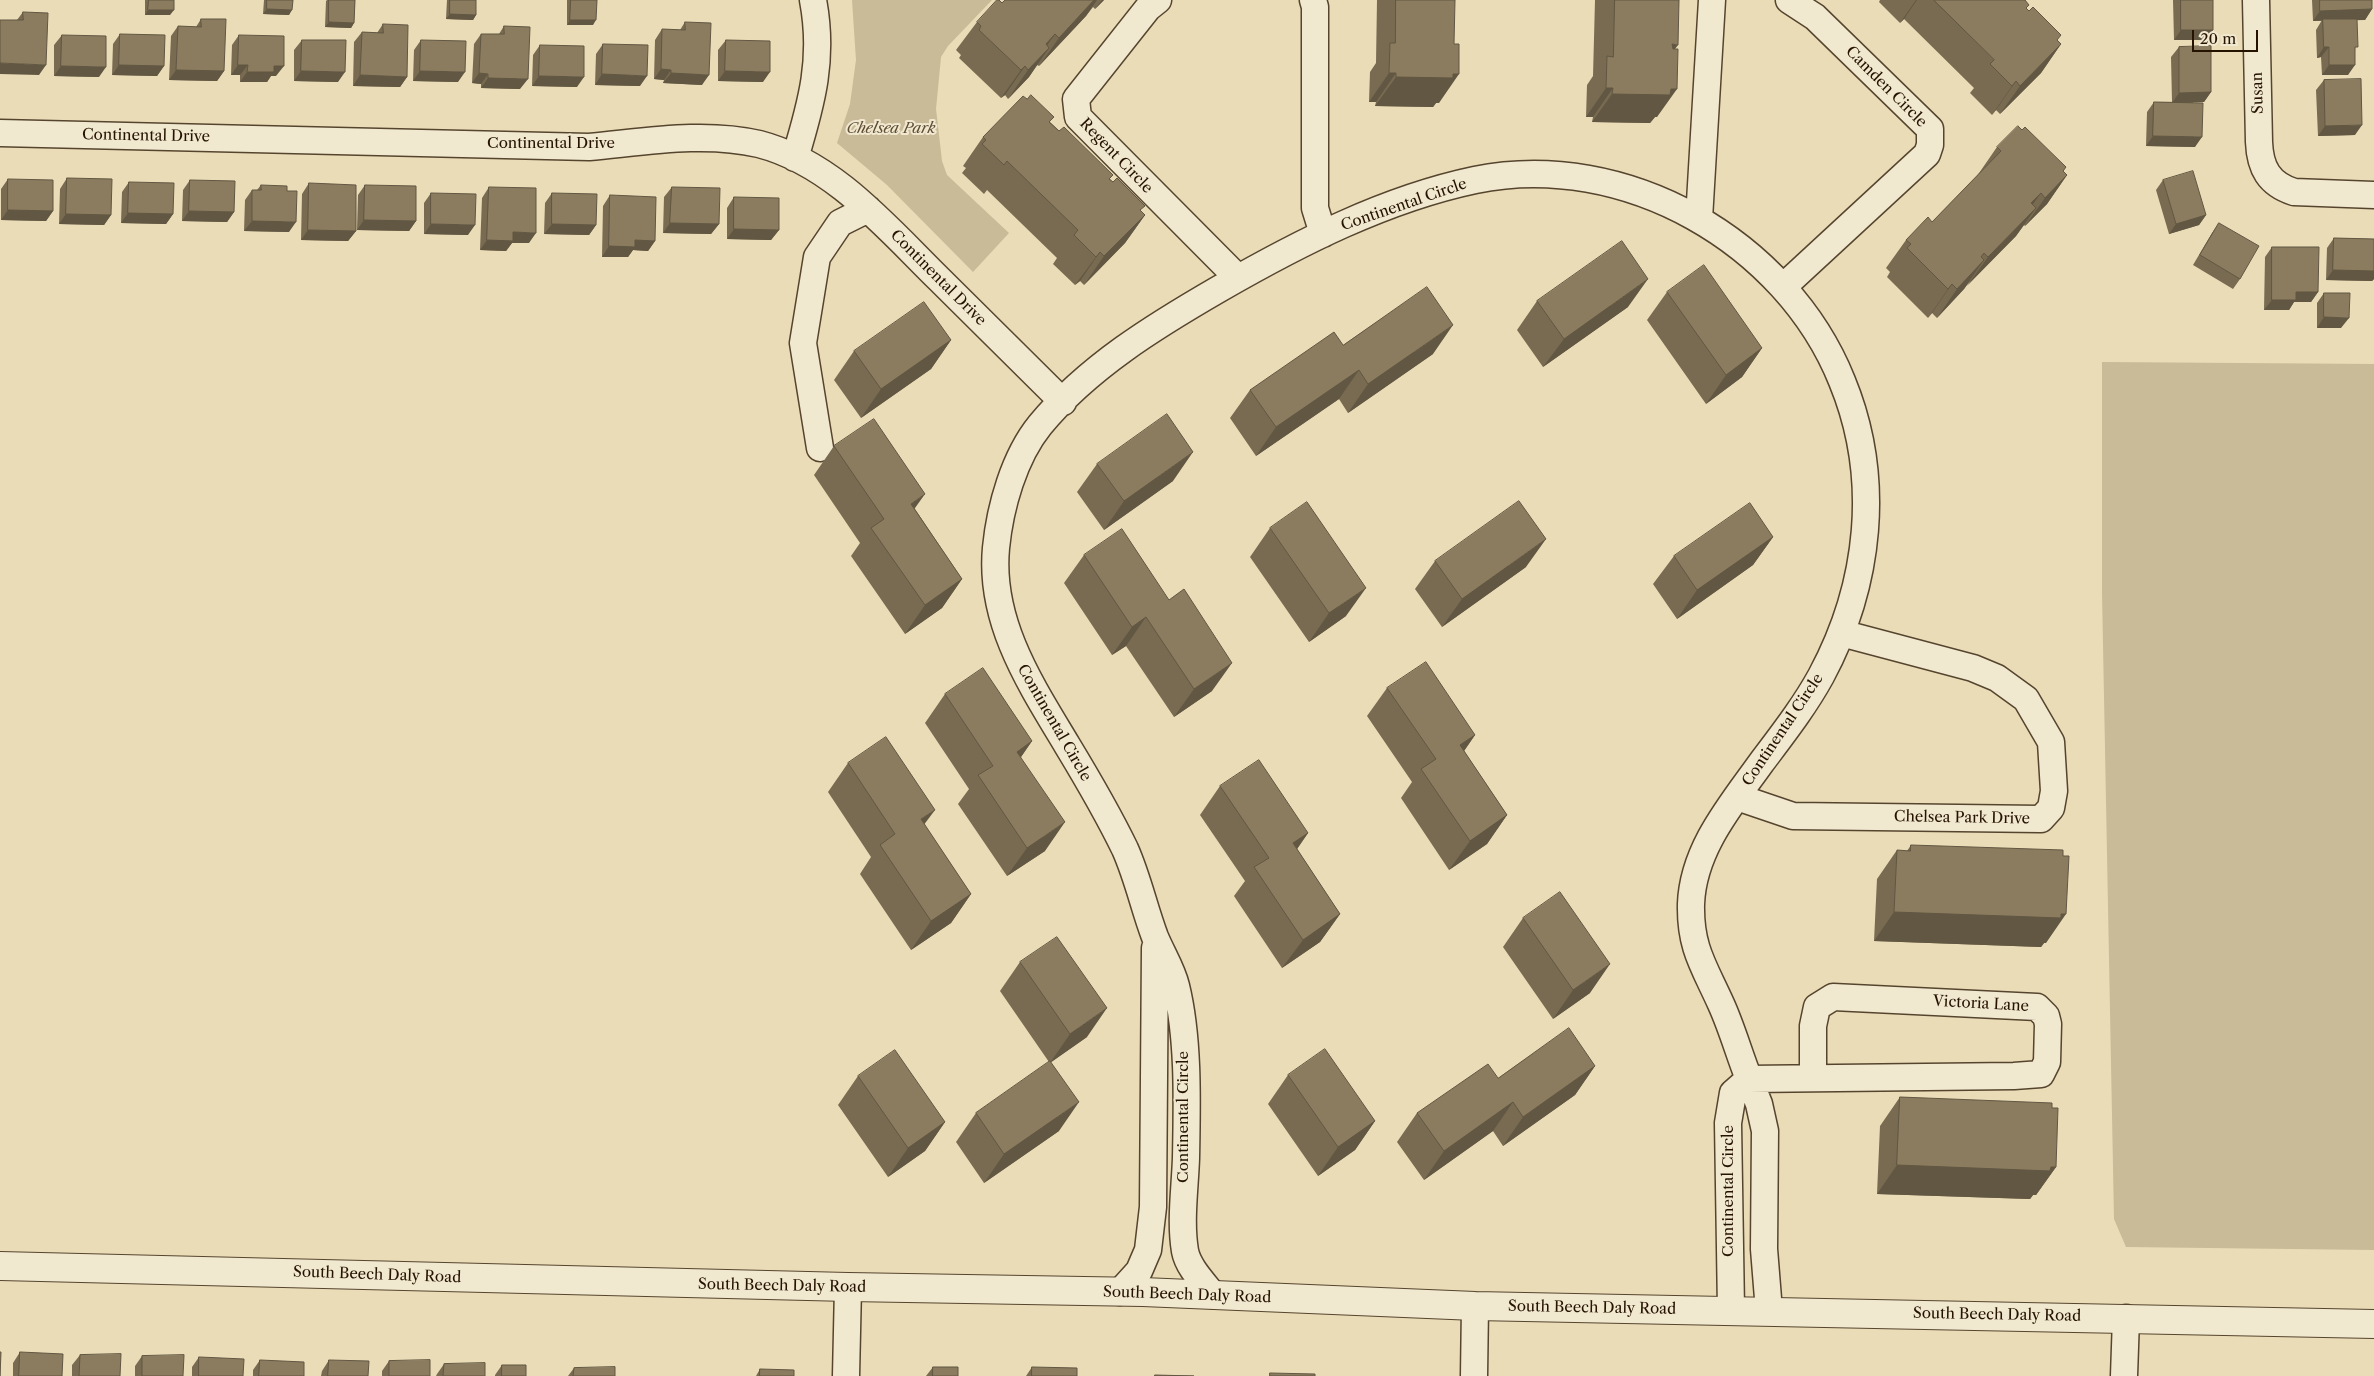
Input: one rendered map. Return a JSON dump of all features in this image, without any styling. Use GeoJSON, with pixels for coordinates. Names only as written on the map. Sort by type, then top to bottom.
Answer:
{"type":"FeatureCollection","features":[{"type":"Feature","properties":{"kind":"street"},"geometry":{"type":"LineString","coordinates":[[795,158],[816,80],[818,41],[813,0]]}},
{"type":"Feature","properties":{"kind":"street","name":"Regent Circle"},"geometry":{"type":"LineString","coordinates":[[1158,0],[1148,8],[1076,99],[1078,117],[1238,278]]}},
{"type":"Feature","properties":{"kind":"street"},"geometry":{"type":"LineString","coordinates":[[1313,0],[1315,7],[1315,208],[1323,234]]}},
{"type":"Feature","properties":{"kind":"street"},"geometry":{"type":"LineString","coordinates":[[1699,219],[1712,0]]}},
{"type":"Feature","properties":{"kind":"street","name":"Camden Circle"},"geometry":{"type":"LineString","coordinates":[[1784,287],[1927,154],[1930,145],[1930,129],[1815,17],[1788,0]]}},
{"type":"Feature","properties":{"kind":"street","name":"Susan"},"geometry":{"type":"LineString","coordinates":[[2256,0],[2260,160],[2263,168],[2284,189],[2302,193],[2374,195]]}},
{"type":"Feature","properties":{"kind":"street","name":"Continental Drive"},"geometry":{"type":"LineString","coordinates":[[0,133],[589,146],[722,138],[760,144],[795,158],[830,178],[868,209],[1063,402]]}},
{"type":"Feature","properties":{"kind":"street","name":"Continental Circle"},"geometry":{"type":"LineString","coordinates":[[1213,1295],[1186,1259],[1183,1216],[1186,1086],[1182,1029],[1175,982],[1154,935],[1142,892],[1125,851],[1072,752],[1020,665],[1008,634],[998,593],[995,559],[996,545],[1009,488],[1034,434],[1041,424],[1091,374],[1123,350],[1193,304],[1238,278],[1323,234],[1413,198],[1473,180],[1508,176],[1546,175],[1574,178],[1620,187],[1665,202],[1699,219],[1730,240],[1760,264],[1784,287],[1806,315],[1826,346],[1850,402],[1861,446],[1866,483],[1866,521],[1864,549],[1855,596],[1841,633],[1818,681],[1802,708],[1709,839],[1697,869],[1691,907],[1693,939],[1704,971],[1720,1002],[1759,1104],[1765,1131],[1764,1249],[1769,1311]]}},
{"type":"Feature","properties":{"kind":"street"},"geometry":{"type":"LineString","coordinates":[[820,448],[803,342],[817,257],[840,223],[868,209]]}},
{"type":"Feature","properties":{"kind":"street","name":"Chelsea Park Drive"},"geometry":{"type":"LineString","coordinates":[[1737,797],[1793,816],[2041,819],[2051,808],[2054,791],[2051,742],[2026,699],[1997,678],[1974,668],[1841,633]]}},
{"type":"Feature","properties":{"kind":"street","name":"Continental Circle"},"geometry":{"type":"LineString","coordinates":[[1120,1292],[1139,1271],[1148,1250],[1153,1208],[1154,935]]}},
{"type":"Feature","properties":{"kind":"street","name":"Victoria Lane"},"geometry":{"type":"LineString","coordinates":[[1749,1079],[2014,1076],[2040,1074],[2047,1062],[2046,1016],[2037,1007],[1833,997],[1817,1007],[1813,1026],[1813,1078]]}},
{"type":"Feature","properties":{"kind":"street","name":"Continental Circle"},"geometry":{"type":"LineString","coordinates":[[1731,1310],[1728,1123],[1733,1093],[1749,1079]]}},
{"type":"Feature","properties":{"kind":"street","name":"South Beech Daly Road"},"geometry":{"type":"LineString","coordinates":[[0,1266],[1120,1292],[1475,1306],[2374,1324]]}},
{"type":"Feature","properties":{"kind":"street"},"geometry":{"type":"LineString","coordinates":[[846,1376],[848,1287]]}},
{"type":"Feature","properties":{"kind":"street"},"geometry":{"type":"LineString","coordinates":[[1474,1376],[1475,1306]]}},
{"type":"Feature","properties":{"kind":"street"},"geometry":{"type":"LineString","coordinates":[[2124,1376],[2126,1318]]}},
{"type":"Feature","properties":{"kind":"green space","name":"Chelsea Park"},"geometry":{"type":"Polygon","coordinates":[[[852,0],[992,0],[948,46],[941,57],[936,109],[942,161],[947,175],[1009,233],[973,272],[887,185],[837,143],[850,104],[856,60],[852,0]]]}},
{"type":"Feature","properties":{"kind":"green space"},"geometry":{"type":"Polygon","coordinates":[[[2102,362],[2374,364],[2374,1250],[2126,1247],[2114,1219],[2102,592],[2102,362]]]}},
{"type":"Feature","properties":{"kind":"building"},"geometry":{"type":"Polygon","coordinates":[[[149,0],[174,0],[174,10],[148,10],[149,0]]]}},
{"type":"Feature","properties":{"kind":"building"},"geometry":{"type":"Polygon","coordinates":[[[267,0],[293,0],[292,10],[267,9],[267,0]]]}},
{"type":"Feature","properties":{"kind":"building"},"geometry":{"type":"Polygon","coordinates":[[[329,0],[355,0],[354,23],[329,22],[329,0]]]}},
{"type":"Feature","properties":{"kind":"building"},"geometry":{"type":"Polygon","coordinates":[[[450,0],[476,0],[476,15],[450,14],[450,0]]]}},
{"type":"Feature","properties":{"kind":"building"},"geometry":{"type":"Polygon","coordinates":[[[571,0],[597,0],[596,20],[570,20],[571,0]]]}},
{"type":"Feature","properties":{"kind":"building"},"geometry":{"type":"Polygon","coordinates":[[[997,0],[1002,3],[1005,0],[1094,0],[1059,38],[1055,34],[1046,44],[1049,48],[1028,70],[1025,66],[1021,70],[979,30],[981,26],[977,22],[997,0]]]}},
{"type":"Feature","properties":{"kind":"building"},"geometry":{"type":"Polygon","coordinates":[[[1396,0],[1455,0],[1454,44],[1459,44],[1459,74],[1453,74],[1453,78],[1396,77],[1396,73],[1389,73],[1390,43],[1395,43],[1396,0]]]}},
{"type":"Feature","properties":{"kind":"building"},"geometry":{"type":"Polygon","coordinates":[[[1615,0],[1679,0],[1678,45],[1672,44],[1673,49],[1678,49],[1677,89],[1671,89],[1670,95],[1612,94],[1613,88],[1606,88],[1607,56],[1613,57],[1615,0]]]}},
{"type":"Feature","properties":{"kind":"building"},"geometry":{"type":"Polygon","coordinates":[[[1934,0],[2025,0],[2029,5],[2026,8],[2029,11],[2033,7],[2061,35],[2057,40],[2061,44],[2020,86],[2016,81],[2012,86],[1990,64],[1994,60],[1934,0]]]}},
{"type":"Feature","properties":{"kind":"building"},"geometry":{"type":"Polygon","coordinates":[[[2181,0],[2213,0],[2213,30],[2181,30],[2181,0]]]}},
{"type":"Feature","properties":{"kind":"building"},"geometry":{"type":"Polygon","coordinates":[[[2320,0],[2372,0],[2372,9],[2320,11],[2320,0]]]}},
{"type":"Feature","properties":{"kind":"building"},"geometry":{"type":"Polygon","coordinates":[[[23,12],[48,13],[46,65],[0,63],[0,20],[23,20],[23,12]]]}},
{"type":"Feature","properties":{"kind":"building"},"geometry":{"type":"Polygon","coordinates":[[[201,19],[226,19],[224,71],[176,70],[178,26],[201,27],[201,19]]]}},
{"type":"Feature","properties":{"kind":"building"},"geometry":{"type":"Polygon","coordinates":[[[2323,19],[2357,19],[2358,47],[2355,47],[2355,65],[2329,65],[2329,47],[2324,47],[2323,19]]]}},
{"type":"Feature","properties":{"kind":"building"},"geometry":{"type":"Polygon","coordinates":[[[685,22],[711,23],[709,75],[671,73],[671,70],[661,69],[662,29],[685,30],[685,22]]]}},
{"type":"Feature","properties":{"kind":"building"},"geometry":{"type":"Polygon","coordinates":[[[383,24],[408,25],[407,77],[360,75],[362,32],[383,33],[383,24]]]}},
{"type":"Feature","properties":{"kind":"building"},"geometry":{"type":"Polygon","coordinates":[[[504,26],[530,27],[528,79],[488,78],[488,74],[479,73],[481,34],[504,34],[504,26]]]}},
{"type":"Feature","properties":{"kind":"building"},"geometry":{"type":"Polygon","coordinates":[[[120,34],[165,35],[164,66],[119,65],[120,34]]]}},
{"type":"Feature","properties":{"kind":"building"},"geometry":{"type":"Polygon","coordinates":[[[62,35],[106,36],[106,67],[61,66],[62,35]]]}},
{"type":"Feature","properties":{"kind":"building"},"geometry":{"type":"Polygon","coordinates":[[[239,35],[284,36],[284,66],[274,66],[274,72],[247,72],[248,65],[238,65],[239,35]]]}},
{"type":"Feature","properties":{"kind":"building"},"geometry":{"type":"Polygon","coordinates":[[[302,40],[346,40],[345,72],[301,71],[302,40]]]}},
{"type":"Feature","properties":{"kind":"building"},"geometry":{"type":"Polygon","coordinates":[[[421,40],[466,41],[465,72],[420,71],[421,40]]]}},
{"type":"Feature","properties":{"kind":"building"},"geometry":{"type":"Polygon","coordinates":[[[726,40],[770,41],[770,72],[725,71],[726,40]]]}},
{"type":"Feature","properties":{"kind":"building"},"geometry":{"type":"Polygon","coordinates":[[[603,44],[648,45],[647,76],[602,74],[603,44]]]}},
{"type":"Feature","properties":{"kind":"building"},"geometry":{"type":"Polygon","coordinates":[[[540,45],[584,46],[584,77],[539,76],[540,45]]]}},
{"type":"Feature","properties":{"kind":"building"},"geometry":{"type":"Polygon","coordinates":[[[2211,46],[2211,92],[2179,93],[2179,47],[2211,46]]]}},
{"type":"Feature","properties":{"kind":"building"},"geometry":{"type":"Polygon","coordinates":[[[2361,79],[2362,125],[2325,126],[2324,80],[2361,79]]]}},
{"type":"Feature","properties":{"kind":"building"},"geometry":{"type":"Polygon","coordinates":[[[1031,95],[1054,117],[1049,122],[1059,131],[1064,127],[1113,175],[1109,179],[1113,182],[1117,178],[1145,206],[1140,210],[1145,215],[1104,256],[1100,252],[1096,257],[1074,235],[1078,230],[1007,161],[1004,165],[982,144],[986,140],[983,137],[1023,96],[1027,99],[1031,95]]]}},
{"type":"Feature","properties":{"kind":"building"},"geometry":{"type":"Polygon","coordinates":[[[2154,102],[2203,103],[2202,137],[2153,136],[2154,102]]]}},
{"type":"Feature","properties":{"kind":"building"},"geometry":{"type":"Polygon","coordinates":[[[2018,126],[2022,130],[2025,127],[2066,167],[2063,171],[2067,175],[2045,198],[2041,193],[2031,203],[2036,208],[1988,257],[1984,253],[1981,257],[1984,260],[1957,289],[1952,284],[1948,289],[1907,248],[1911,244],[1906,240],[1928,217],[1932,222],[2001,151],[1997,147],[2018,126]]]}},
{"type":"Feature","properties":{"kind":"building"},"geometry":{"type":"Polygon","coordinates":[[[2193,171],[2206,215],[2176,224],[2163,180],[2193,171]]]}},
{"type":"Feature","properties":{"kind":"building"},"geometry":{"type":"Polygon","coordinates":[[[67,178],[112,179],[111,215],[66,214],[67,178]]]}},
{"type":"Feature","properties":{"kind":"building"},"geometry":{"type":"Polygon","coordinates":[[[8,179],[53,180],[53,211],[8,210],[8,179]]]}},
{"type":"Feature","properties":{"kind":"building"},"geometry":{"type":"Polygon","coordinates":[[[190,180],[235,181],[234,212],[189,211],[190,180]]]}},
{"type":"Feature","properties":{"kind":"building"},"geometry":{"type":"Polygon","coordinates":[[[129,182],[174,183],[173,214],[128,213],[129,182]]]}},
{"type":"Feature","properties":{"kind":"building"},"geometry":{"type":"Polygon","coordinates":[[[309,183],[356,185],[356,231],[308,230],[309,183]]]}},
{"type":"Feature","properties":{"kind":"building"},"geometry":{"type":"Polygon","coordinates":[[[261,185],[287,186],[287,191],[297,191],[296,222],[252,221],[252,190],[261,190],[261,185]]]}},
{"type":"Feature","properties":{"kind":"building"},"geometry":{"type":"Polygon","coordinates":[[[365,185],[416,186],[416,221],[364,220],[365,185]]]}},
{"type":"Feature","properties":{"kind":"building"},"geometry":{"type":"Polygon","coordinates":[[[489,187],[536,188],[536,233],[513,232],[513,241],[487,240],[489,187]]]}},
{"type":"Feature","properties":{"kind":"building"},"geometry":{"type":"Polygon","coordinates":[[[672,187],[720,188],[719,224],[670,223],[672,187]]]}},
{"type":"Feature","properties":{"kind":"building"},"geometry":{"type":"Polygon","coordinates":[[[431,193],[476,194],[475,225],[431,224],[431,193]]]}},
{"type":"Feature","properties":{"kind":"building"},"geometry":{"type":"Polygon","coordinates":[[[552,193],[597,194],[596,225],[552,224],[552,193]]]}},
{"type":"Feature","properties":{"kind":"building"},"geometry":{"type":"Polygon","coordinates":[[[610,195],[656,197],[655,241],[635,240],[635,247],[609,246],[610,195]]]}},
{"type":"Feature","properties":{"kind":"building"},"geometry":{"type":"Polygon","coordinates":[[[734,197],[779,198],[779,230],[734,229],[734,197]]]}},
{"type":"Feature","properties":{"kind":"building"},"geometry":{"type":"Polygon","coordinates":[[[2219,223],[2259,246],[2240,279],[2200,255],[2219,223]]]}},
{"type":"Feature","properties":{"kind":"building"},"geometry":{"type":"Polygon","coordinates":[[[2334,238],[2374,239],[2374,271],[2333,270],[2334,238]]]}},
{"type":"Feature","properties":{"kind":"building"},"geometry":{"type":"Polygon","coordinates":[[[1622,241],[1648,279],[1564,339],[1537,301],[1622,241]]]}},
{"type":"Feature","properties":{"kind":"building"},"geometry":{"type":"Polygon","coordinates":[[[2272,247],[2319,247],[2318,292],[2296,292],[2296,300],[2272,300],[2272,247]]]}},
{"type":"Feature","properties":{"kind":"building"},"geometry":{"type":"Polygon","coordinates":[[[1704,265],[1762,348],[1726,375],[1667,292],[1704,265]]]}},
{"type":"Feature","properties":{"kind":"building"},"geometry":{"type":"Polygon","coordinates":[[[1427,287],[1453,325],[1368,384],[1359,370],[1276,427],[1250,390],[1334,332],[1343,345],[1427,287]]]}},
{"type":"Feature","properties":{"kind":"building"},"geometry":{"type":"Polygon","coordinates":[[[2324,293],[2350,293],[2349,318],[2324,317],[2324,293]]]}},
{"type":"Feature","properties":{"kind":"building"},"geometry":{"type":"Polygon","coordinates":[[[924,302],[951,340],[881,389],[854,351],[924,302]]]}},
{"type":"Feature","properties":{"kind":"building"},"geometry":{"type":"Polygon","coordinates":[[[1167,414],[1193,452],[1124,501],[1097,464],[1167,414]]]}},
{"type":"Feature","properties":{"kind":"building"},"geometry":{"type":"Polygon","coordinates":[[[874,419],[925,494],[911,504],[962,579],[925,605],[871,528],[884,519],[834,446],[874,419]]]}},
{"type":"Feature","properties":{"kind":"building"},"geometry":{"type":"Polygon","coordinates":[[[1519,501],[1546,539],[1462,599],[1435,561],[1519,501]]]}},
{"type":"Feature","properties":{"kind":"building"},"geometry":{"type":"Polygon","coordinates":[[[1307,502],[1366,588],[1329,613],[1270,528],[1307,502]]]}},
{"type":"Feature","properties":{"kind":"building"},"geometry":{"type":"Polygon","coordinates":[[[1750,503],[1773,537],[1697,590],[1674,556],[1750,503]]]}},
{"type":"Feature","properties":{"kind":"building"},"geometry":{"type":"Polygon","coordinates":[[[1122,529],[1169,600],[1184,589],[1232,663],[1194,689],[1146,617],[1132,627],[1084,555],[1122,529]]]}},
{"type":"Feature","properties":{"kind":"building"},"geometry":{"type":"Polygon","coordinates":[[[1426,662],[1475,735],[1460,745],[1507,815],[1470,841],[1421,769],[1436,759],[1387,688],[1426,662]]]}},
{"type":"Feature","properties":{"kind":"building"},"geometry":{"type":"Polygon","coordinates":[[[983,668],[1032,741],[1017,752],[1065,822],[1027,848],[978,775],[993,766],[945,694],[983,668]]]}},
{"type":"Feature","properties":{"kind":"building"},"geometry":{"type":"Polygon","coordinates":[[[886,737],[935,810],[921,819],[971,894],[931,921],[880,845],[895,834],[848,763],[886,737]]]}},
{"type":"Feature","properties":{"kind":"building"},"geometry":{"type":"Polygon","coordinates":[[[1259,760],[1308,833],[1293,843],[1340,914],[1303,940],[1254,867],[1269,858],[1220,786],[1259,760]]]}},
{"type":"Feature","properties":{"kind":"building"},"geometry":{"type":"Polygon","coordinates":[[[1911,845],[2063,850],[2063,856],[2069,856],[2066,914],[2061,914],[2061,918],[1894,912],[1897,850],[1910,851],[1911,845]]]}},
{"type":"Feature","properties":{"kind":"building"},"geometry":{"type":"Polygon","coordinates":[[[1560,892],[1610,964],[1573,990],[1523,918],[1560,892]]]}},
{"type":"Feature","properties":{"kind":"building"},"geometry":{"type":"Polygon","coordinates":[[[1057,937],[1107,1008],[1070,1034],[1020,962],[1057,937]]]}},
{"type":"Feature","properties":{"kind":"building"},"geometry":{"type":"Polygon","coordinates":[[[1569,1028],[1595,1066],[1523,1117],[1513,1102],[1444,1151],[1417,1113],[1488,1064],[1498,1078],[1569,1028]]]}},
{"type":"Feature","properties":{"kind":"building"},"geometry":{"type":"Polygon","coordinates":[[[1325,1049],[1375,1121],[1338,1147],[1288,1075],[1325,1049]]]}},
{"type":"Feature","properties":{"kind":"building"},"geometry":{"type":"Polygon","coordinates":[[[895,1050],[945,1122],[908,1148],[858,1076],[895,1050]]]}},
{"type":"Feature","properties":{"kind":"building"},"geometry":{"type":"Polygon","coordinates":[[[1050,1061],[1079,1102],[1004,1154],[976,1113],[1050,1061]]]}},
{"type":"Feature","properties":{"kind":"building"},"geometry":{"type":"Polygon","coordinates":[[[1900,1097],[2052,1103],[2052,1108],[2058,1108],[2056,1167],[2051,1167],[2050,1171],[1897,1165],[1900,1097]]]}},
{"type":"Feature","properties":{"kind":"building"},"geometry":{"type":"Polygon","coordinates":[[[20,1352],[63,1354],[62,1376],[19,1376],[20,1352]]]}},
{"type":"Feature","properties":{"kind":"building"},"geometry":{"type":"Polygon","coordinates":[[[121,1354],[120,1376],[79,1376],[80,1355],[121,1354]]]}},
{"type":"Feature","properties":{"kind":"building"},"geometry":{"type":"Polygon","coordinates":[[[184,1355],[183,1376],[142,1376],[142,1356],[184,1355]]]}},
{"type":"Feature","properties":{"kind":"building"},"geometry":{"type":"Polygon","coordinates":[[[199,1357],[244,1359],[243,1376],[199,1376],[199,1357]]]}},
{"type":"Feature","properties":{"kind":"building"},"geometry":{"type":"Polygon","coordinates":[[[260,1360],[304,1362],[304,1376],[259,1376],[260,1360]]]}},
{"type":"Feature","properties":{"kind":"building"},"geometry":{"type":"Polygon","coordinates":[[[329,1360],[369,1361],[368,1376],[328,1376],[329,1360]]]}},
{"type":"Feature","properties":{"kind":"building"},"geometry":{"type":"Polygon","coordinates":[[[430,1360],[430,1376],[389,1376],[389,1361],[430,1360]]]}},
{"type":"Feature","properties":{"kind":"building"},"geometry":{"type":"Polygon","coordinates":[[[485,1363],[485,1376],[443,1376],[444,1364],[485,1363]]]}},
{"type":"Feature","properties":{"kind":"building"},"geometry":{"type":"Polygon","coordinates":[[[502,1365],[526,1365],[526,1376],[502,1376],[502,1365]]]}},
{"type":"Feature","properties":{"kind":"building"},"geometry":{"type":"Polygon","coordinates":[[[615,1367],[615,1376],[573,1376],[574,1368],[615,1367]]]}},
{"type":"Feature","properties":{"kind":"building"},"geometry":{"type":"Polygon","coordinates":[[[933,1367],[958,1367],[958,1376],[933,1376],[933,1367]]]}},
{"type":"Feature","properties":{"kind":"building"},"geometry":{"type":"Polygon","coordinates":[[[1032,1367],[1077,1368],[1077,1376],[1032,1376],[1032,1367]]]}},
{"type":"Feature","properties":{"kind":"building"},"geometry":{"type":"Polygon","coordinates":[[[760,1369],[794,1370],[794,1376],[760,1376],[760,1369]]]}},
{"type":"Feature","properties":{"kind":"building"},"geometry":{"type":"Polygon","coordinates":[[[1270,1373],[1315,1374],[1315,1376],[1270,1376],[1270,1373]]]}},
{"type":"Feature","properties":{"kind":"building"},"geometry":{"type":"Polygon","coordinates":[[[1155,1375],[1194,1376],[1155,1376],[1155,1375]]]}}]}
